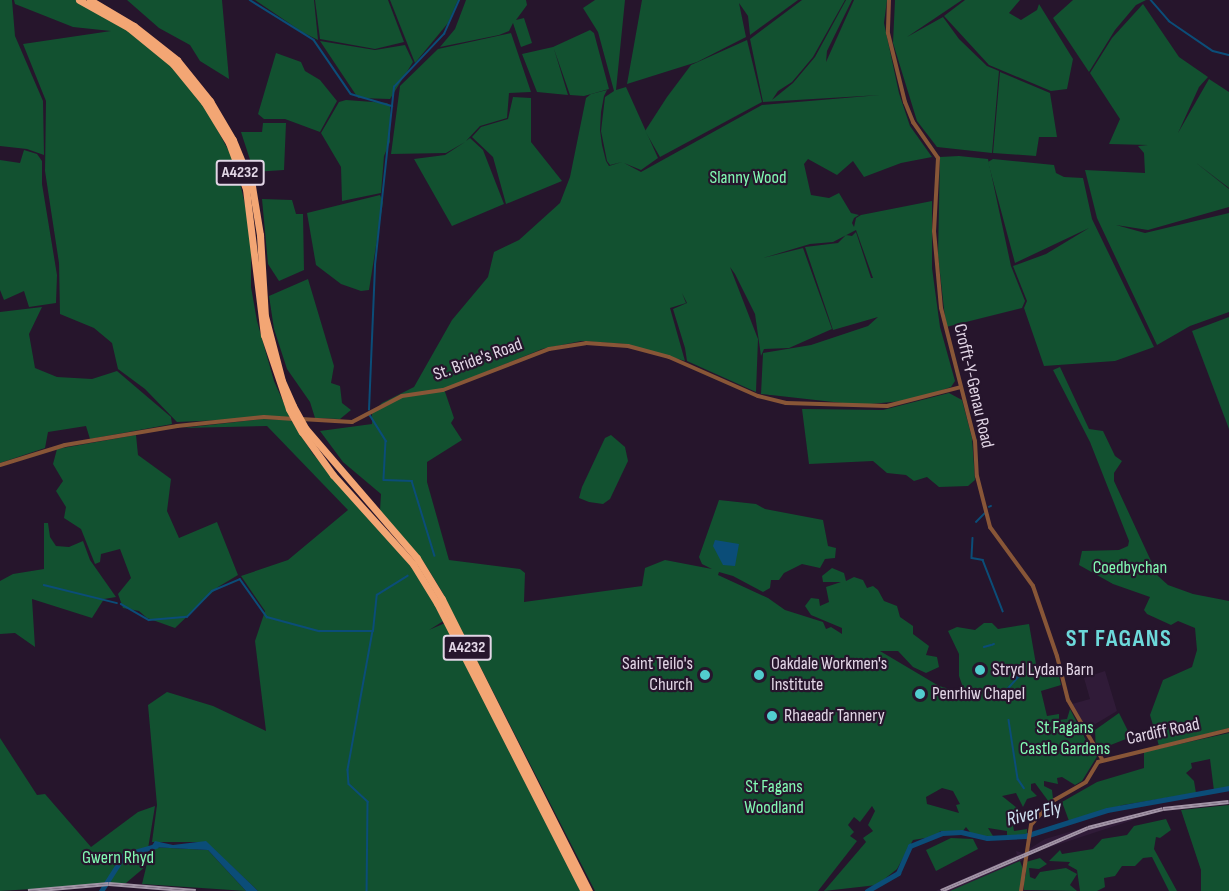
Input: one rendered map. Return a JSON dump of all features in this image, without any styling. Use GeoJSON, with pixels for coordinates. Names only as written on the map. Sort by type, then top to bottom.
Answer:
{"type":"FeatureCollection","features":[{"type":"Feature","properties":{"kind":"highway","name":"A4232"},"geometry":{"type":"LineString","coordinates":[[79,0],[129,28],[173,64],[204,102],[229,143],[250,212],[261,320],[268,354],[291,407],[333,475],[413,564],[437,603],[584,891]]}},
{"type":"Feature","properties":{"kind":"highway","name":"A4232"},"geometry":{"type":"LineString","coordinates":[[90,0],[134,26],[177,60],[210,101],[233,140],[252,186],[260,235],[265,316],[291,407]]}},
{"type":"Feature","properties":{"kind":"highway","name":"A4232"},"geometry":{"type":"LineString","coordinates":[[304,431],[427,574],[591,891]]}},
{"type":"Feature","properties":{"kind":"street","name":"Crofft-Y-Genau Road"},"geometry":{"type":"LineString","coordinates":[[889,0],[887,27],[905,102],[915,125],[937,154],[937,268],[946,333],[961,387],[992,530],[1033,586],[1058,656],[1068,700],[1102,759]]}},
{"type":"Feature","properties":{"kind":"street","name":"St. Bride's Road"},"geometry":{"type":"LineString","coordinates":[[0,465],[65,445],[177,426],[264,417],[352,422],[402,396],[443,390],[549,349],[586,343],[628,346],[658,354],[758,396],[786,403],[887,406],[961,387]]}},
{"type":"Feature","properties":{"kind":"street","name":"Cardiff Road"},"geometry":{"type":"LineString","coordinates":[[1102,759],[1229,730]]}},
{"type":"Feature","properties":{"kind":"street"},"geometry":{"type":"LineString","coordinates":[[1021,891],[1029,830],[1047,805],[1086,782],[1102,759]]}},
{"type":"Feature","properties":{"kind":"shaded area"},"geometry":{"type":"Polygon","coordinates":[[[1105,671],[1117,711],[1087,729],[1072,704],[1090,699],[1084,678],[1105,671]]]}},
{"type":"Feature","properties":{"kind":"shaded area"},"geometry":{"type":"Polygon","coordinates":[[[1131,814],[1133,820],[1026,855],[1023,860],[953,891],[936,891],[1017,855],[1016,851],[1023,853],[1045,839],[1131,814]]]}},
{"type":"Feature","properties":{"kind":"green space"},"geometry":{"type":"Polygon","coordinates":[[[0,0],[12,0],[15,36],[43,101],[44,155],[27,149],[0,146],[0,0]]]}},
{"type":"Feature","properties":{"kind":"green space"},"geometry":{"type":"Polygon","coordinates":[[[14,0],[78,0],[127,27],[173,66],[203,103],[232,157],[241,187],[251,231],[251,287],[257,321],[274,381],[290,417],[177,422],[145,389],[118,369],[112,343],[94,328],[60,314],[59,263],[45,171],[46,101],[23,44],[111,31],[73,27],[15,4],[14,0]]]}},
{"type":"Feature","properties":{"kind":"green space"},"geometry":{"type":"Polygon","coordinates":[[[127,0],[222,0],[229,79],[200,61],[190,45],[159,28],[127,0]]]}},
{"type":"Feature","properties":{"kind":"green space"},"geometry":{"type":"Polygon","coordinates":[[[255,0],[314,0],[318,40],[302,32],[255,0]]]}},
{"type":"Feature","properties":{"kind":"green space"},"geometry":{"type":"Polygon","coordinates":[[[315,0],[388,0],[404,42],[375,49],[320,39],[315,0]]]}},
{"type":"Feature","properties":{"kind":"green space"},"geometry":{"type":"Polygon","coordinates":[[[390,0],[458,0],[448,23],[415,63],[390,0]]]}},
{"type":"Feature","properties":{"kind":"green space"},"geometry":{"type":"Polygon","coordinates":[[[466,0],[526,0],[527,5],[516,20],[524,18],[532,43],[521,47],[513,23],[509,31],[499,35],[440,47],[455,29],[466,0]]]}},
{"type":"Feature","properties":{"kind":"green space"},"geometry":{"type":"Polygon","coordinates":[[[595,0],[625,0],[616,90],[626,87],[658,158],[641,170],[624,163],[641,172],[762,105],[880,95],[763,102],[750,39],[802,0],[845,0],[813,57],[792,82],[778,91],[772,100],[793,83],[815,57],[846,0],[852,0],[827,51],[826,62],[854,0],[887,0],[884,23],[899,93],[910,126],[932,157],[901,163],[864,177],[853,161],[837,175],[808,159],[804,164],[811,195],[829,198],[839,193],[851,213],[859,215],[854,218],[852,223],[854,227],[856,218],[861,215],[932,201],[932,268],[940,327],[955,381],[951,387],[913,400],[860,405],[761,394],[763,353],[811,345],[868,326],[878,317],[833,330],[805,247],[838,243],[846,235],[833,242],[810,244],[763,258],[803,248],[832,329],[789,348],[764,349],[761,356],[755,314],[730,267],[758,339],[756,392],[687,361],[673,309],[687,303],[682,293],[686,303],[670,308],[685,361],[626,344],[581,341],[542,349],[444,389],[454,418],[451,423],[462,440],[427,462],[427,482],[449,560],[520,569],[525,573],[524,602],[642,586],[645,568],[665,560],[712,569],[702,564],[699,557],[719,500],[756,504],[765,509],[823,520],[828,546],[836,548],[835,558],[825,559],[820,568],[802,564],[784,573],[779,580],[771,580],[770,588],[763,592],[733,576],[719,572],[718,575],[768,598],[785,610],[823,622],[826,629],[831,627],[842,634],[842,628],[811,615],[805,606],[811,598],[819,599],[820,606],[829,602],[826,587],[841,582],[823,582],[822,576],[832,568],[844,573],[846,581],[854,577],[863,580],[867,588],[873,586],[878,590],[884,601],[897,606],[900,617],[913,626],[913,634],[929,646],[926,655],[937,657],[939,667],[926,673],[913,667],[898,651],[880,651],[939,686],[953,690],[964,701],[967,699],[959,676],[959,654],[948,631],[957,627],[975,630],[984,623],[992,623],[998,629],[1029,624],[1037,670],[1058,672],[1061,685],[1041,691],[1047,716],[1059,714],[1059,720],[1067,719],[1070,709],[1090,748],[1096,752],[1095,730],[1119,713],[1131,737],[1103,748],[1103,756],[1098,755],[1082,781],[1075,785],[1062,777],[1057,778],[1058,784],[1044,781],[1044,786],[1052,790],[1053,799],[1049,802],[1035,783],[1031,784],[1031,790],[1037,796],[1027,799],[1023,807],[1016,793],[1002,796],[1021,811],[1012,819],[1014,831],[1027,829],[1027,834],[1007,837],[1007,831],[988,828],[993,836],[984,839],[973,836],[966,827],[962,832],[940,831],[938,836],[913,840],[897,869],[877,885],[824,891],[866,842],[863,838],[873,831],[868,825],[875,811],[872,806],[860,822],[854,817],[848,825],[854,832],[850,836],[857,841],[818,891],[595,891],[441,590],[423,561],[380,511],[381,494],[343,462],[320,431],[372,424],[372,413],[382,403],[414,387],[452,320],[488,277],[494,252],[519,240],[560,203],[570,177],[586,98],[591,94],[607,90],[604,96],[601,112],[600,130],[602,145],[606,161],[609,166],[622,162],[610,165],[607,161],[601,131],[605,97],[614,91],[598,32],[583,8],[595,0]],[[856,230],[846,235],[852,236],[856,232],[871,278],[873,278],[856,230]],[[942,788],[926,797],[927,804],[959,813],[956,805],[960,804],[953,791],[942,788]]]}},
{"type":"Feature","properties":{"kind":"green space"},"geometry":{"type":"Polygon","coordinates":[[[642,0],[798,0],[750,35],[748,16],[739,3],[746,37],[697,62],[627,84],[642,0]]]}},
{"type":"Feature","properties":{"kind":"green space"},"geometry":{"type":"Polygon","coordinates":[[[895,0],[962,0],[907,37],[943,17],[959,39],[987,66],[999,71],[992,153],[937,147],[917,121],[893,43],[895,0]]]}},
{"type":"Feature","properties":{"kind":"green space"},"geometry":{"type":"Polygon","coordinates":[[[965,0],[1020,0],[1009,13],[1021,20],[1037,10],[1039,4],[1073,59],[1067,89],[1051,91],[989,65],[944,16],[965,0]]]}},
{"type":"Feature","properties":{"kind":"green space"},"geometry":{"type":"Polygon","coordinates":[[[1073,0],[1146,0],[1136,5],[1115,30],[1089,72],[1053,18],[1073,0]]]}},
{"type":"Feature","properties":{"kind":"green space"},"geometry":{"type":"Polygon","coordinates":[[[1143,4],[1179,57],[1208,77],[1199,87],[1178,133],[1209,79],[1229,92],[1229,188],[1195,162],[1229,189],[1229,207],[1148,230],[1116,225],[1145,233],[1229,213],[1229,312],[1190,326],[1157,345],[1097,218],[1085,170],[1145,173],[1144,153],[1138,146],[1148,145],[1109,144],[1120,119],[1090,73],[1112,38],[1143,4]]]}},
{"type":"Feature","properties":{"kind":"green space"},"geometry":{"type":"Polygon","coordinates":[[[590,30],[594,33],[609,89],[584,96],[570,95],[554,49],[568,95],[537,92],[522,54],[553,47],[590,30]]]}},
{"type":"Feature","properties":{"kind":"green space"},"geometry":{"type":"Polygon","coordinates":[[[511,33],[531,92],[509,93],[507,118],[480,126],[466,141],[470,138],[483,150],[504,204],[452,226],[414,159],[445,155],[465,142],[446,153],[391,154],[400,86],[438,49],[511,33]]]}},
{"type":"Feature","properties":{"kind":"green space"},"geometry":{"type":"Polygon","coordinates":[[[747,40],[762,102],[660,157],[645,131],[667,97],[691,65],[747,40]]]}},
{"type":"Feature","properties":{"kind":"green space"},"geometry":{"type":"Polygon","coordinates":[[[320,41],[375,50],[405,45],[413,62],[390,99],[358,98],[320,41]]]}},
{"type":"Feature","properties":{"kind":"green space"},"geometry":{"type":"Polygon","coordinates":[[[276,53],[301,62],[305,71],[320,80],[337,101],[320,132],[285,119],[264,119],[258,114],[276,53]]]}},
{"type":"Feature","properties":{"kind":"green space"},"geometry":{"type":"Polygon","coordinates":[[[1000,72],[1050,93],[1057,137],[1039,137],[1036,156],[993,153],[1000,72]]]}},
{"type":"Feature","properties":{"kind":"green space"},"geometry":{"type":"Polygon","coordinates":[[[513,97],[531,98],[531,142],[562,181],[506,204],[493,157],[472,137],[481,127],[508,119],[513,97]]]}},
{"type":"Feature","properties":{"kind":"green space"},"geometry":{"type":"Polygon","coordinates":[[[346,100],[387,103],[390,106],[390,142],[384,156],[381,193],[342,201],[341,167],[321,133],[339,102],[346,100]]]}},
{"type":"Feature","properties":{"kind":"green space"},"geometry":{"type":"Polygon","coordinates":[[[263,123],[286,123],[284,170],[254,172],[241,132],[262,132],[263,123]]]}},
{"type":"Feature","properties":{"kind":"green space"},"geometry":{"type":"Polygon","coordinates":[[[24,150],[37,154],[42,161],[42,184],[57,275],[56,303],[29,307],[24,291],[4,300],[0,290],[0,160],[20,163],[24,150]]]}},
{"type":"Feature","properties":{"kind":"green space"},"geometry":{"type":"Polygon","coordinates":[[[940,157],[988,159],[1011,266],[1025,301],[1022,308],[946,327],[938,255],[940,157]]]}},
{"type":"Feature","properties":{"kind":"green space"},"geometry":{"type":"Polygon","coordinates":[[[993,159],[1054,165],[1056,173],[1064,177],[1083,178],[1092,219],[1154,347],[1115,361],[1044,366],[1024,308],[1027,301],[1013,266],[1046,254],[1089,228],[1015,263],[988,162],[993,159]]]}},
{"type":"Feature","properties":{"kind":"green space"},"geometry":{"type":"Polygon","coordinates":[[[380,195],[383,202],[369,290],[361,291],[341,284],[316,265],[307,213],[380,195]]]}},
{"type":"Feature","properties":{"kind":"green space"},"geometry":{"type":"Polygon","coordinates":[[[262,199],[292,200],[296,214],[303,214],[304,270],[279,281],[268,264],[262,199]]]}},
{"type":"Feature","properties":{"kind":"green space"},"geometry":{"type":"Polygon","coordinates":[[[308,279],[334,366],[331,383],[340,386],[342,403],[351,410],[340,419],[315,418],[310,402],[287,369],[274,329],[269,296],[308,279]]]}},
{"type":"Feature","properties":{"kind":"green space"},"geometry":{"type":"Polygon","coordinates":[[[42,307],[29,334],[35,368],[57,377],[92,379],[117,371],[171,417],[172,424],[90,439],[86,426],[48,432],[45,448],[0,463],[0,312],[42,307]]]}},
{"type":"Feature","properties":{"kind":"green space"},"geometry":{"type":"Polygon","coordinates":[[[1229,317],[1229,429],[1192,331],[1229,317]]]}},
{"type":"Feature","properties":{"kind":"green space","name":"Coedbychan"},"geometry":{"type":"Polygon","coordinates":[[[1060,367],[1089,429],[1103,431],[1115,456],[1122,461],[1114,473],[1114,481],[1158,576],[1168,585],[1193,594],[1229,601],[1229,728],[1159,746],[1150,715],[1163,680],[1192,667],[1197,650],[1195,628],[1178,621],[1171,625],[1147,614],[1144,610],[1150,597],[1113,584],[1079,565],[1082,551],[1119,550],[1128,546],[1129,541],[1090,442],[1053,370],[1060,367]]]}},
{"type":"Feature","properties":{"kind":"green space"},"geometry":{"type":"Polygon","coordinates":[[[949,393],[962,400],[972,438],[975,480],[968,486],[939,487],[927,477],[914,481],[906,475],[887,473],[873,461],[809,464],[802,409],[883,410],[949,393]]]}},
{"type":"Feature","properties":{"kind":"green space"},"geometry":{"type":"Polygon","coordinates":[[[262,419],[291,420],[313,454],[409,561],[445,620],[429,630],[445,623],[581,891],[258,891],[206,842],[152,842],[157,805],[148,705],[167,692],[213,706],[266,731],[255,641],[265,611],[241,576],[288,560],[348,510],[267,426],[183,428],[262,419]]]}},
{"type":"Feature","properties":{"kind":"green space"},"geometry":{"type":"Polygon","coordinates":[[[136,435],[138,455],[171,479],[167,511],[179,538],[217,522],[238,575],[218,587],[175,628],[147,618],[139,611],[123,608],[118,594],[131,578],[120,549],[101,554],[100,562],[95,564],[81,529],[64,518],[66,507],[56,491],[63,481],[53,464],[57,449],[136,435]]]}},
{"type":"Feature","properties":{"kind":"green space"},"geometry":{"type":"Polygon","coordinates":[[[611,435],[625,447],[628,461],[610,499],[603,504],[579,498],[605,438],[611,435]]]}},
{"type":"Feature","properties":{"kind":"green space"},"geometry":{"type":"Polygon","coordinates":[[[44,523],[48,523],[50,537],[56,546],[69,547],[83,541],[90,560],[116,597],[104,599],[92,618],[32,599],[35,647],[15,633],[0,634],[0,581],[13,574],[44,569],[44,523]]]}},
{"type":"Feature","properties":{"kind":"green space"},"geometry":{"type":"Polygon","coordinates":[[[1229,733],[1229,788],[1214,791],[1210,759],[1191,763],[1192,768],[1186,773],[1194,781],[1196,793],[1123,805],[1069,821],[1062,802],[1097,782],[1144,768],[1144,752],[1229,733]]]}},
{"type":"Feature","properties":{"kind":"green space","name":"Gwern Rhyd"},"geometry":{"type":"Polygon","coordinates":[[[0,738],[37,795],[45,794],[91,847],[138,812],[155,806],[145,867],[126,883],[0,891],[0,738]]]}},
{"type":"Feature","properties":{"kind":"green space"},"geometry":{"type":"Polygon","coordinates":[[[1229,805],[1229,891],[1201,891],[1201,870],[1181,810],[1229,805]]]}},
{"type":"Feature","properties":{"kind":"green space"},"geometry":{"type":"Polygon","coordinates":[[[1166,819],[1171,830],[1160,838],[1156,837],[1154,849],[1177,891],[1169,891],[1152,857],[1143,858],[1135,866],[1122,866],[1115,876],[1104,878],[1105,887],[1097,891],[1080,891],[1077,870],[1068,865],[1070,862],[1049,861],[1060,850],[1062,854],[1093,849],[1102,839],[1127,835],[1134,826],[1166,819]]]}},
{"type":"Feature","properties":{"kind":"green space"},"geometry":{"type":"Polygon","coordinates":[[[951,838],[973,839],[978,849],[936,871],[926,850],[951,838]]]}},
{"type":"Feature","properties":{"kind":"green space"},"geometry":{"type":"Polygon","coordinates":[[[151,847],[208,850],[246,891],[142,884],[151,847]]]}},
{"type":"Feature","properties":{"kind":"green space"},"geometry":{"type":"Polygon","coordinates":[[[1040,858],[1047,864],[1039,869],[1029,868],[1030,877],[1035,879],[1040,872],[1066,868],[1077,874],[1070,885],[1077,891],[1024,890],[1024,884],[1019,891],[950,891],[1020,861],[1026,877],[1026,862],[1040,858]]]}},
{"type":"Feature","properties":{"kind":"water"},"geometry":{"type":"Polygon","coordinates":[[[715,540],[739,544],[735,566],[723,565],[713,546],[715,540]]]}},
{"type":"Feature","properties":{"kind":"water"},"geometry":{"type":"Polygon","coordinates":[[[155,841],[173,845],[206,841],[258,891],[246,891],[208,850],[151,847],[155,841]]]}},
{"type":"Feature","properties":{"kind":"waterway"},"geometry":{"type":"LineString","coordinates":[[250,0],[314,40],[351,94],[392,106]]}},
{"type":"Feature","properties":{"kind":"waterway"},"geometry":{"type":"LineString","coordinates":[[369,410],[375,265],[394,87],[444,34],[459,0]]}},
{"type":"Feature","properties":{"kind":"waterway"},"geometry":{"type":"LineString","coordinates":[[1151,0],[1169,21],[1213,51],[1229,55]]}},
{"type":"Feature","properties":{"kind":"waterway"},"geometry":{"type":"LineString","coordinates":[[370,415],[386,441],[384,480],[412,481],[435,556]]}},
{"type":"Feature","properties":{"kind":"waterway"},"geometry":{"type":"LineString","coordinates":[[976,522],[985,513]]}},
{"type":"Feature","properties":{"kind":"waterway"},"geometry":{"type":"LineString","coordinates":[[973,538],[972,558],[983,560],[1003,611]]}},
{"type":"Feature","properties":{"kind":"waterway"},"geometry":{"type":"LineString","coordinates":[[373,631],[377,595],[408,576]]}},
{"type":"Feature","properties":{"kind":"waterway"},"geometry":{"type":"LineString","coordinates":[[121,604],[149,620],[187,617],[212,591],[240,579],[267,617],[319,631],[373,631],[348,770],[349,784],[368,802],[367,891]]}},
{"type":"Feature","properties":{"kind":"waterway"},"geometry":{"type":"LineString","coordinates":[[44,585],[117,603]]}},
{"type":"Feature","properties":{"kind":"waterway"},"geometry":{"type":"LineString","coordinates":[[984,647],[991,645]]}},
{"type":"Feature","properties":{"kind":"waterway"},"geometry":{"type":"LineString","coordinates":[[1014,666],[1019,677],[1009,688],[1015,698]]}},
{"type":"Feature","properties":{"kind":"waterway"},"geometry":{"type":"LineString","coordinates":[[1016,670],[1016,679]]}},
{"type":"Feature","properties":{"kind":"waterway"},"geometry":{"type":"LineString","coordinates":[[1009,720],[1018,779],[1024,788]]}},
{"type":"Feature","properties":{"kind":"waterway","name":"River Ely"},"geometry":{"type":"LineString","coordinates":[[867,891],[898,873],[910,846],[942,833],[961,832],[987,838],[1025,836],[1107,810],[1229,788]]}},
{"type":"Feature","properties":{"kind":"waterway","name":"River Ely"},"geometry":{"type":"LineString","coordinates":[[101,891],[124,855],[156,846]]}},
{"type":"Feature","properties":{"kind":"railway"},"geometry":{"type":"LineString","coordinates":[[941,891],[1088,828],[1163,809],[1229,802]]}},
{"type":"Feature","properties":{"kind":"railway"},"geometry":{"type":"LineString","coordinates":[[28,891],[109,884],[196,891]]}},
{"type":"Feature","properties":{"kind":"place","name":"Stryd Lydan Barn"},"geometry":{"type":"Point","coordinates":[980,670]}},
{"type":"Feature","properties":{"kind":"place","name":"Saint Teilo's Church"},"geometry":{"type":"Point","coordinates":[705,675]}},
{"type":"Feature","properties":{"kind":"place","name":"Oakdale Workmen's Institute"},"geometry":{"type":"Point","coordinates":[759,675]}},
{"type":"Feature","properties":{"kind":"place","name":"Penrhiw Chapel"},"geometry":{"type":"Point","coordinates":[920,694]}},
{"type":"Feature","properties":{"kind":"place","name":"Rhaeadr Tannery"},"geometry":{"type":"Point","coordinates":[772,716]}},
{"type":"Feature","properties":{"kind":"district","name":"ST FAGANS"},"geometry":{"type":"Point","coordinates":[1119,639]}},
{"type":"Feature","properties":{"kind":"park label","name":"Slanny Wood"},"geometry":{"type":"Point","coordinates":[748,178]}},
{"type":"Feature","properties":{"kind":"park label","name":"St Fagans Castle Gardens"},"geometry":{"type":"Point","coordinates":[1065,739]}},
{"type":"Feature","properties":{"kind":"park label","name":"St Fagans Woodland"},"geometry":{"type":"Point","coordinates":[774,798]}}]}
